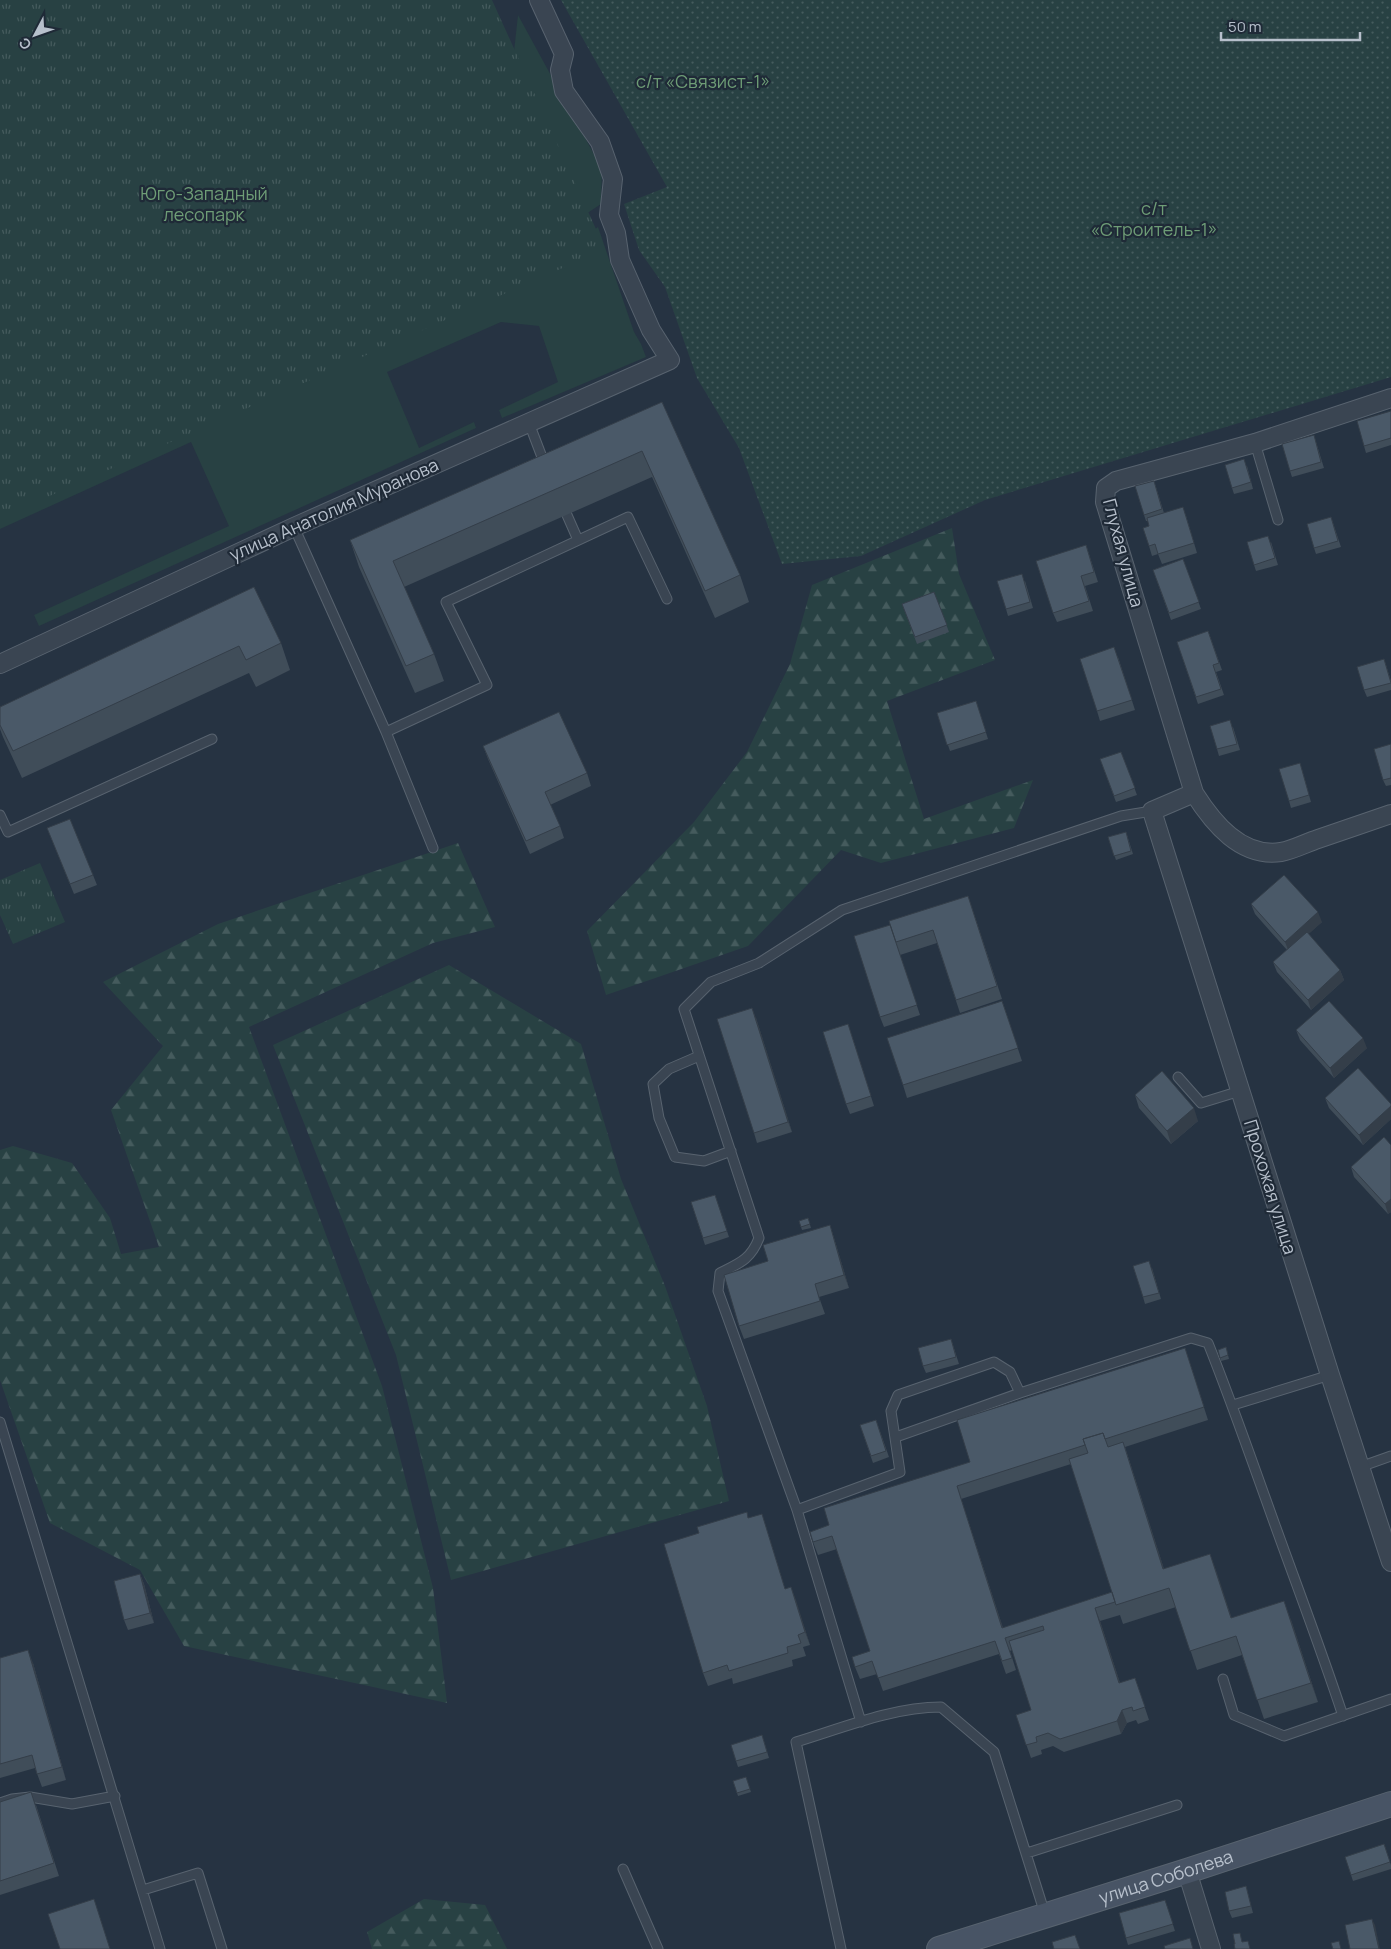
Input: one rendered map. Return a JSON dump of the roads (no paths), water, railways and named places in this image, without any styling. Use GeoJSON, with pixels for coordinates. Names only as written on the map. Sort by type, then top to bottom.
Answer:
{"type":"FeatureCollection","features":[{"type":"Feature","properties":{"kind":"street","name":"улица Анатолия Муранова"},"geometry":{"type":"LineString","coordinates":[[0,664],[294,527],[670,360],[651,330],[620,260],[616,232],[609,214],[613,179],[600,142],[564,91],[560,70],[564,54],[539,0]]}},
{"type":"Feature","properties":{"kind":"street","name":"Глухая улица"},"geometry":{"type":"LineString","coordinates":[[1391,398],[1255,443],[1116,481],[1106,488],[1106,502],[1194,793],[1209,817],[1225,832],[1256,851],[1281,852],[1391,814]]}},
{"type":"Feature","properties":{"kind":"street"},"geometry":{"type":"LineString","coordinates":[[1152,810],[1194,793]]}},
{"type":"Feature","properties":{"kind":"street","name":"Прохожая улица"},"geometry":{"type":"LineString","coordinates":[[1152,810],[1391,1562]]}},
{"type":"Feature","properties":{"kind":"street","name":"улица Соболева"},"geometry":{"type":"LineString","coordinates":[[940,1949],[1187,1872],[1391,1804]]}},
{"type":"Feature","properties":{"kind":"street"},"geometry":{"type":"LineString","coordinates":[[1187,1872],[1212,1949]]}},
{"type":"Feature","properties":{"kind":"lane"},"geometry":{"type":"LineString","coordinates":[[529,423],[549,474]]}},
{"type":"Feature","properties":{"kind":"lane"},"geometry":{"type":"LineString","coordinates":[[1255,443],[1278,520]]}},
{"type":"Feature","properties":{"kind":"lane"},"geometry":{"type":"LineString","coordinates":[[567,515],[578,540]]}},
{"type":"Feature","properties":{"kind":"lane"},"geometry":{"type":"LineString","coordinates":[[386,732],[487,685],[446,602],[628,517],[667,599]]}},
{"type":"Feature","properties":{"kind":"lane"},"geometry":{"type":"LineString","coordinates":[[294,527],[386,732],[433,848]]}},
{"type":"Feature","properties":{"kind":"lane"},"geometry":{"type":"LineString","coordinates":[[0,815],[4,834],[212,739]]}},
{"type":"Feature","properties":{"kind":"lane"},"geometry":{"type":"LineString","coordinates":[[861,1722],[797,1510],[718,1291],[720,1273],[742,1262],[753,1252],[759,1238],[684,1009],[711,982],[759,964],[842,910],[1121,816],[1152,810]]}},
{"type":"Feature","properties":{"kind":"lane"},"geometry":{"type":"LineString","coordinates":[[699,1056],[669,1069],[653,1084],[658,1118],[676,1157],[704,1161],[730,1151]]}},
{"type":"Feature","properties":{"kind":"lane"},"geometry":{"type":"LineString","coordinates":[[1178,1077],[1201,1103],[1240,1091]]}},
{"type":"Feature","properties":{"kind":"lane"},"geometry":{"type":"LineString","coordinates":[[896,1437],[1020,1393],[1191,1338],[1208,1343],[1233,1405],[1318,1639],[1343,1716]]}},
{"type":"Feature","properties":{"kind":"lane"},"geometry":{"type":"LineString","coordinates":[[797,1510],[900,1472],[891,1411],[898,1395],[994,1362],[1010,1372],[1020,1393]]}},
{"type":"Feature","properties":{"kind":"lane"},"geometry":{"type":"LineString","coordinates":[[1233,1405],[1330,1375]]}},
{"type":"Feature","properties":{"kind":"lane"},"geometry":{"type":"LineString","coordinates":[[0,1422],[160,1949]]}},
{"type":"Feature","properties":{"kind":"lane"},"geometry":{"type":"LineString","coordinates":[[1360,1467],[1391,1456]]}},
{"type":"Feature","properties":{"kind":"lane"},"geometry":{"type":"LineString","coordinates":[[1223,1679],[1234,1714],[1284,1736],[1391,1699]]}},
{"type":"Feature","properties":{"kind":"lane"},"geometry":{"type":"LineString","coordinates":[[841,1949],[796,1742],[861,1722],[924,1707],[941,1707],[994,1752],[1046,1916]]}},
{"type":"Feature","properties":{"kind":"lane"},"geometry":{"type":"LineString","coordinates":[[0,1803],[30,1797],[72,1804],[115,1796]]}},
{"type":"Feature","properties":{"kind":"lane"},"geometry":{"type":"LineString","coordinates":[[1027,1853],[1177,1805]]}},
{"type":"Feature","properties":{"kind":"lane"},"geometry":{"type":"LineString","coordinates":[[623,1869],[658,1949]]}},
{"type":"Feature","properties":{"kind":"lane"},"geometry":{"type":"LineString","coordinates":[[143,1890],[198,1873],[222,1949]]}},
{"type":"Feature","properties":{"kind":"park label","name":"с/т «Связист-1»"},"geometry":{"type":"Point","coordinates":[703,82]}},
{"type":"Feature","properties":{"kind":"park label","name":"Юго-Западный лесопарк"},"geometry":{"type":"Point","coordinates":[204,204]}},
{"type":"Feature","properties":{"kind":"park label","name":"с/т «Строитель-1»"},"geometry":{"type":"Point","coordinates":[1154,219]}}]}
